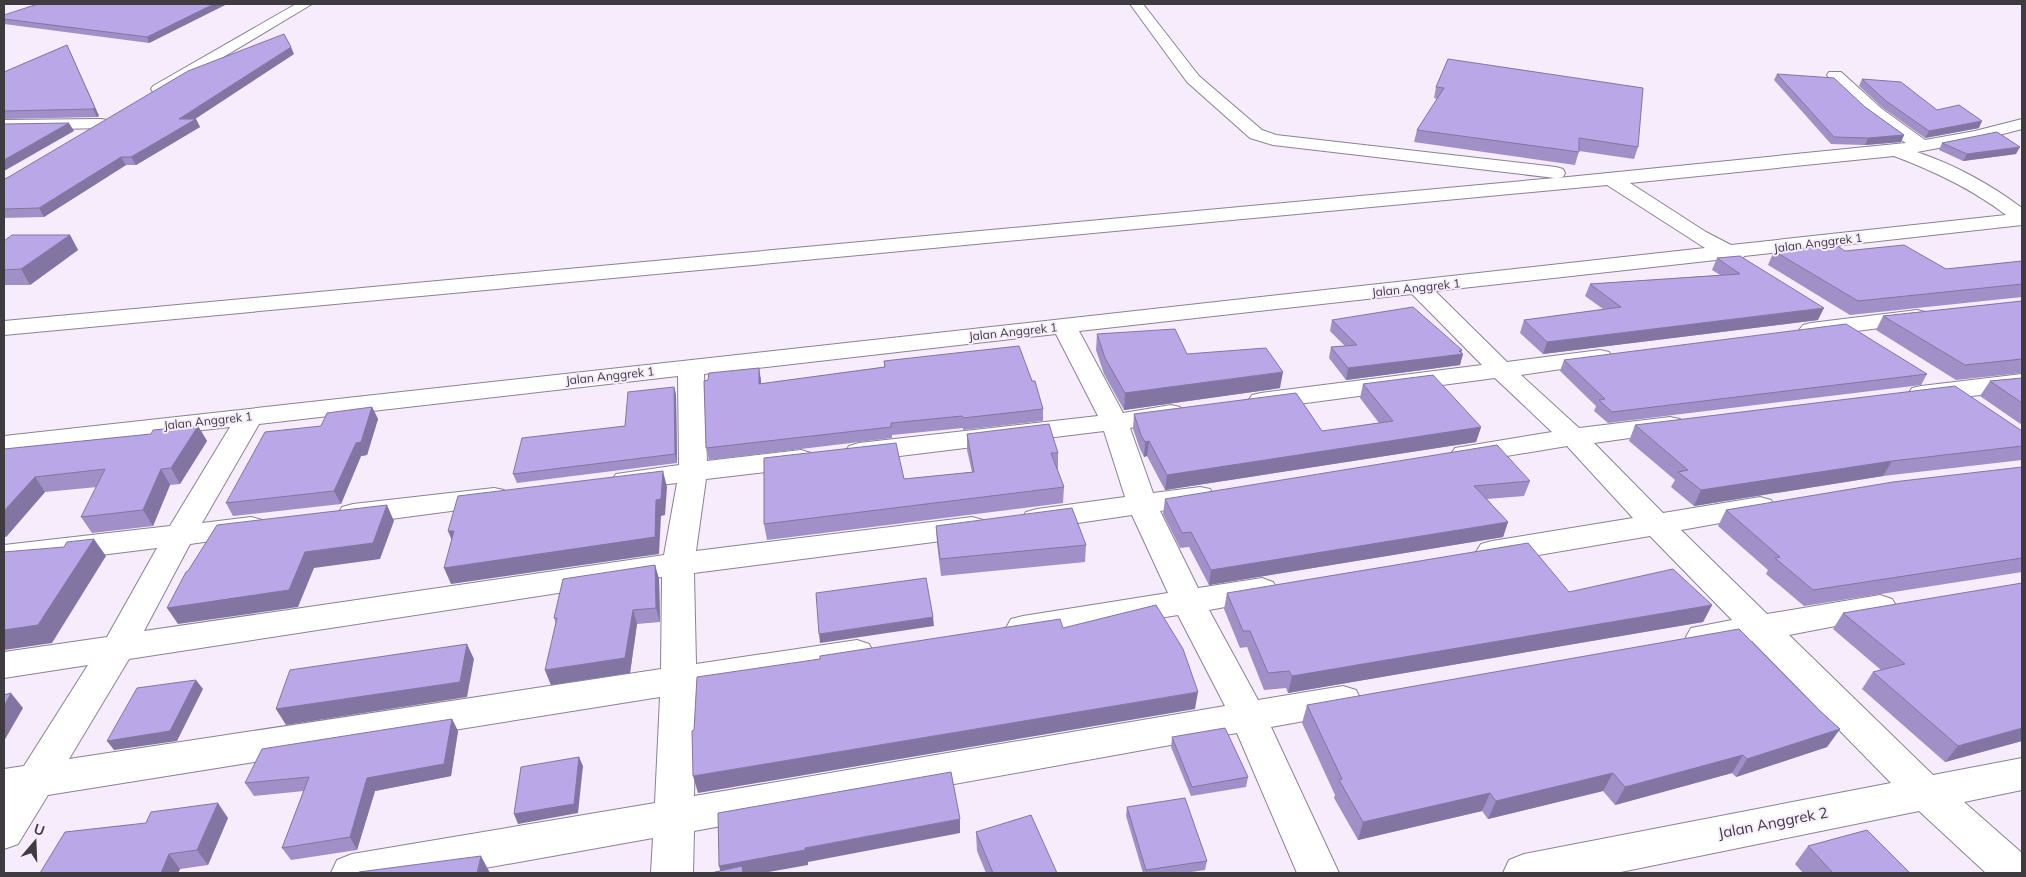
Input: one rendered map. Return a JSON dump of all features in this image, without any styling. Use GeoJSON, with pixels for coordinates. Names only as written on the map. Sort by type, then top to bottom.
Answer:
{"type":"FeatureCollection","features":[{"type":"Feature","properties":{"kind":"street"},"geometry":{"type":"LineString","coordinates":[[142,100],[304,4]]}},
{"type":"Feature","properties":{"kind":"street"},"geometry":{"type":"LineString","coordinates":[[1136,4],[1193,79],[1256,134],[1273,140],[1618,184],[1699,236],[1755,268]]}},
{"type":"Feature","properties":{"kind":"street"},"geometry":{"type":"LineString","coordinates":[[1835,75],[1859,99],[1891,126],[1921,145]]}},
{"type":"Feature","properties":{"kind":"street"},"geometry":{"type":"LineString","coordinates":[[77,138],[118,114]]}},
{"type":"Feature","properties":{"kind":"street"},"geometry":{"type":"LineString","coordinates":[[4,125],[101,124]]}},
{"type":"Feature","properties":{"kind":"street"},"geometry":{"type":"LineString","coordinates":[[4,328],[1618,184],[1896,150],[1976,136],[2022,124]]}},
{"type":"Feature","properties":{"kind":"street"},"geometry":{"type":"LineString","coordinates":[[1896,150],[1931,163],[1988,192],[2022,218]]}},
{"type":"Feature","properties":{"kind":"street","name":"Jalan Anggrek 1"},"geometry":{"type":"LineString","coordinates":[[4,444],[1731,253],[2022,218]]}},
{"type":"Feature","properties":{"kind":"street"},"geometry":{"type":"LineString","coordinates":[[1418,287],[1501,370],[1573,437],[1657,525],[1925,792],[2015,873]]}},
{"type":"Feature","properties":{"kind":"street"},"geometry":{"type":"LineString","coordinates":[[1812,305],[1876,345]]}},
{"type":"Feature","properties":{"kind":"street"},"geometry":{"type":"LineString","coordinates":[[1785,333],[1943,314]]}},
{"type":"Feature","properties":{"kind":"street"},"geometry":{"type":"LineString","coordinates":[[1064,326],[1115,422],[1142,506],[1188,602],[1248,716],[1318,873]]}},
{"type":"Feature","properties":{"kind":"street"},"geometry":{"type":"LineString","coordinates":[[1238,404],[1628,354]]}},
{"type":"Feature","properties":{"kind":"street"},"geometry":{"type":"LineString","coordinates":[[672,873],[679,680],[678,564],[693,472],[691,368]]}},
{"type":"Feature","properties":{"kind":"street"},"geometry":{"type":"LineString","coordinates":[[1917,370],[1982,412]]}},
{"type":"Feature","properties":{"kind":"street"},"geometry":{"type":"LineString","coordinates":[[1890,398],[2022,382]]}},
{"type":"Feature","properties":{"kind":"street"},"geometry":{"type":"LineString","coordinates":[[604,483],[1115,422],[1199,409]]}},
{"type":"Feature","properties":{"kind":"street"},"geometry":{"type":"LineString","coordinates":[[4,831],[19,783],[117,649],[179,536],[250,416]]}},
{"type":"Feature","properties":{"kind":"street"},"geometry":{"type":"LineString","coordinates":[[1436,459],[1573,437],[1692,422]]}},
{"type":"Feature","properties":{"kind":"street"},"geometry":{"type":"LineString","coordinates":[[4,665],[678,564],[1142,506],[1230,492]]}},
{"type":"Feature","properties":{"kind":"street"},"geometry":{"type":"LineString","coordinates":[[327,517],[515,494]]}},
{"type":"Feature","properties":{"kind":"street"},"geometry":{"type":"LineString","coordinates":[[1462,557],[1785,503]]}},
{"type":"Feature","properties":{"kind":"street"},"geometry":{"type":"LineString","coordinates":[[4,556],[278,523]]}},
{"type":"Feature","properties":{"kind":"street"},"geometry":{"type":"LineString","coordinates":[[992,632],[1295,585]]}},
{"type":"Feature","properties":{"kind":"street"},"geometry":{"type":"LineString","coordinates":[[1671,643],[1906,603]]}},
{"type":"Feature","properties":{"kind":"street"},"geometry":{"type":"LineString","coordinates":[[19,783],[885,649]]}},
{"type":"Feature","properties":{"kind":"street"},"geometry":{"type":"LineString","coordinates":[[352,873],[1376,694]]}},
{"type":"Feature","properties":{"kind":"street","name":"Jalan Anggrek 2"},"geometry":{"type":"LineString","coordinates":[[1524,873],[2022,774]]}},
{"type":"Feature","properties":{"kind":"building"},"geometry":{"type":"Polygon","coordinates":[[[38,4],[214,4],[147,37],[4,19],[4,15],[38,4]]]}},
{"type":"Feature","properties":{"kind":"building"},"geometry":{"type":"Polygon","coordinates":[[[284,34],[291,47],[179,119],[196,119],[131,157],[121,157],[39,208],[4,209],[4,179],[188,71],[284,34]]]}},
{"type":"Feature","properties":{"kind":"building"},"geometry":{"type":"Polygon","coordinates":[[[67,45],[95,108],[4,111],[4,72],[67,45]]]}},
{"type":"Feature","properties":{"kind":"building"},"geometry":{"type":"Polygon","coordinates":[[[1448,59],[1643,88],[1638,147],[1579,138],[1579,152],[1417,130],[1444,88],[1436,87],[1448,59]]]}},
{"type":"Feature","properties":{"kind":"building"},"geometry":{"type":"Polygon","coordinates":[[[1777,74],[1834,78],[1865,107],[1904,135],[1868,138],[1834,137],[1777,74]]]}},
{"type":"Feature","properties":{"kind":"building"},"geometry":{"type":"Polygon","coordinates":[[[1862,79],[1901,82],[1937,110],[1959,105],[1982,121],[1929,131],[1886,101],[1862,79]]]}},
{"type":"Feature","properties":{"kind":"building"},"geometry":{"type":"Polygon","coordinates":[[[69,123],[4,160],[4,124],[69,123]]]}},
{"type":"Feature","properties":{"kind":"building"},"geometry":{"type":"Polygon","coordinates":[[[1997,132],[2020,147],[1967,154],[1942,143],[1997,132]]]}},
{"type":"Feature","properties":{"kind":"building"},"geometry":{"type":"Polygon","coordinates":[[[12,235],[70,235],[21,269],[4,270],[4,241],[12,235]]]}},
{"type":"Feature","properties":{"kind":"building"},"geometry":{"type":"Polygon","coordinates":[[[1836,245],[1845,251],[1904,245],[1946,269],[2022,261],[2022,284],[1858,301],[1774,251],[1836,245]]]}},
{"type":"Feature","properties":{"kind":"building"},"geometry":{"type":"Polygon","coordinates":[[[1740,256],[1824,308],[1547,342],[1524,320],[1621,307],[1590,284],[1740,274],[1717,258],[1740,256]]]}},
{"type":"Feature","properties":{"kind":"building"},"geometry":{"type":"Polygon","coordinates":[[[2022,301],[2022,359],[1965,365],[1883,316],[2022,301]]]}},
{"type":"Feature","properties":{"kind":"building"},"geometry":{"type":"Polygon","coordinates":[[[1413,307],[1462,350],[1459,351],[1463,354],[1348,368],[1331,347],[1357,345],[1332,320],[1413,307]]]}},
{"type":"Feature","properties":{"kind":"building"},"geometry":{"type":"Polygon","coordinates":[[[1846,324],[1927,374],[1612,412],[1599,400],[1605,399],[1564,360],[1846,324]]]}},
{"type":"Feature","properties":{"kind":"building"},"geometry":{"type":"Polygon","coordinates":[[[1175,329],[1187,354],[1266,348],[1283,372],[1125,393],[1105,358],[1097,334],[1175,329]]]}},
{"type":"Feature","properties":{"kind":"building"},"geometry":{"type":"Polygon","coordinates":[[[1019,346],[1032,381],[1035,381],[1043,409],[963,418],[962,416],[891,423],[891,427],[706,448],[704,381],[708,380],[709,373],[759,368],[759,384],[885,367],[884,361],[1019,346]]]}},
{"type":"Feature","properties":{"kind":"building"},"geometry":{"type":"Polygon","coordinates":[[[1433,375],[1481,427],[1167,475],[1149,441],[1145,442],[1141,435],[1134,414],[1296,393],[1322,431],[1393,421],[1363,384],[1433,375]]]}},
{"type":"Feature","properties":{"kind":"building"},"geometry":{"type":"Polygon","coordinates":[[[2022,378],[2022,403],[1990,381],[2022,378]]]}},
{"type":"Feature","properties":{"kind":"building"},"geometry":{"type":"Polygon","coordinates":[[[1955,386],[2022,431],[2022,446],[1892,461],[1701,490],[1678,472],[1688,470],[1635,425],[1955,386]]]}},
{"type":"Feature","properties":{"kind":"building"},"geometry":{"type":"Polygon","coordinates":[[[674,387],[675,454],[513,474],[522,438],[625,426],[628,392],[674,387]]]}},
{"type":"Feature","properties":{"kind":"building"},"geometry":{"type":"Polygon","coordinates":[[[372,407],[361,442],[356,443],[334,491],[226,503],[265,432],[321,426],[327,413],[372,407]]]}},
{"type":"Feature","properties":{"kind":"building"},"geometry":{"type":"Polygon","coordinates":[[[1049,424],[1058,453],[1051,453],[1064,487],[764,524],[764,458],[896,443],[904,479],[974,472],[967,434],[1049,424]]]}},
{"type":"Feature","properties":{"kind":"building"},"geometry":{"type":"Polygon","coordinates":[[[198,426],[171,468],[161,469],[143,510],[81,517],[105,469],[35,477],[4,511],[4,449],[151,434],[153,430],[198,426]]]}},
{"type":"Feature","properties":{"kind":"building"},"geometry":{"type":"Polygon","coordinates":[[[1497,445],[1530,481],[1474,486],[1508,522],[1211,570],[1191,532],[1182,533],[1165,499],[1497,445]]]}},
{"type":"Feature","properties":{"kind":"building"},"geometry":{"type":"Polygon","coordinates":[[[2022,467],[2022,558],[1813,590],[1775,558],[1780,557],[1726,510],[1893,482],[2022,467]]]}},
{"type":"Feature","properties":{"kind":"building"},"geometry":{"type":"Polygon","coordinates":[[[663,471],[661,499],[656,500],[655,537],[444,568],[454,531],[448,531],[458,496],[663,471]]]}},
{"type":"Feature","properties":{"kind":"building"},"geometry":{"type":"Polygon","coordinates":[[[387,505],[373,543],[305,552],[289,590],[167,608],[186,572],[217,525],[387,505]]]}},
{"type":"Feature","properties":{"kind":"building"},"geometry":{"type":"Polygon","coordinates":[[[1072,508],[1086,545],[940,559],[936,526],[1072,508]]]}},
{"type":"Feature","properties":{"kind":"building"},"geometry":{"type":"Polygon","coordinates":[[[94,539],[38,625],[4,630],[4,552],[64,547],[67,542],[94,539]]]}},
{"type":"Feature","properties":{"kind":"building"},"geometry":{"type":"Polygon","coordinates":[[[1528,543],[1569,592],[1673,569],[1712,605],[1292,676],[1289,671],[1268,673],[1250,631],[1243,631],[1227,593],[1528,543]]]}},
{"type":"Feature","properties":{"kind":"building"},"geometry":{"type":"Polygon","coordinates":[[[655,565],[656,608],[633,610],[625,658],[545,670],[557,618],[554,618],[563,579],[655,565]]]}},
{"type":"Feature","properties":{"kind":"building"},"geometry":{"type":"Polygon","coordinates":[[[926,578],[933,617],[819,634],[816,593],[926,578]]]}},
{"type":"Feature","properties":{"kind":"building"},"geometry":{"type":"Polygon","coordinates":[[[2022,583],[2022,728],[1958,746],[1873,672],[1905,664],[1843,613],[2022,583]]]}},
{"type":"Feature","properties":{"kind":"building"},"geometry":{"type":"Polygon","coordinates":[[[1156,605],[1183,649],[1198,692],[693,776],[692,731],[694,730],[697,677],[820,659],[820,656],[1060,619],[1063,628],[1156,605]]]}},
{"type":"Feature","properties":{"kind":"building"},"geometry":{"type":"Polygon","coordinates":[[[1739,629],[1840,729],[1747,759],[1743,755],[1625,787],[1613,773],[1496,801],[1490,793],[1363,822],[1339,780],[1342,779],[1307,705],[1739,629]]]}},
{"type":"Feature","properties":{"kind":"building"},"geometry":{"type":"Polygon","coordinates":[[[467,644],[460,682],[276,709],[290,670],[467,644]]]}},
{"type":"Feature","properties":{"kind":"building"},"geometry":{"type":"Polygon","coordinates":[[[196,680],[170,731],[107,741],[137,688],[196,680]]]}},
{"type":"Feature","properties":{"kind":"building"},"geometry":{"type":"Polygon","coordinates":[[[11,693],[4,706],[4,695],[11,693]]]}},
{"type":"Feature","properties":{"kind":"building"},"geometry":{"type":"Polygon","coordinates":[[[452,719],[444,764],[367,778],[350,837],[282,848],[309,777],[245,783],[262,749],[452,719]]]}},
{"type":"Feature","properties":{"kind":"building"},"geometry":{"type":"Polygon","coordinates":[[[1225,728],[1248,777],[1192,787],[1172,737],[1225,728]]]}},
{"type":"Feature","properties":{"kind":"building"},"geometry":{"type":"Polygon","coordinates":[[[579,757],[574,804],[514,814],[521,767],[579,757]]]}},
{"type":"Feature","properties":{"kind":"building"},"geometry":{"type":"Polygon","coordinates":[[[951,772],[960,819],[719,866],[718,813],[951,772]]]}},
{"type":"Feature","properties":{"kind":"building"},"geometry":{"type":"Polygon","coordinates":[[[1185,798],[1207,861],[1146,870],[1127,807],[1185,798]]]}},
{"type":"Feature","properties":{"kind":"building"},"geometry":{"type":"Polygon","coordinates":[[[218,803],[197,850],[169,854],[161,873],[40,873],[65,832],[146,823],[151,812],[218,803]]]}},
{"type":"Feature","properties":{"kind":"building"},"geometry":{"type":"Polygon","coordinates":[[[1031,815],[1057,873],[993,873],[976,832],[1031,815]]]}},
{"type":"Feature","properties":{"kind":"building"},"geometry":{"type":"Polygon","coordinates":[[[1867,830],[1910,873],[1833,873],[1808,846],[1867,830]]]}},
{"type":"Feature","properties":{"kind":"building"},"geometry":{"type":"Polygon","coordinates":[[[481,856],[477,873],[359,873],[359,872],[481,856]]]}},
{"type":"Feature","properties":{"kind":"building"},"geometry":{"type":"Polygon","coordinates":[[[742,866],[743,873],[711,873],[742,866]]]}}]}
